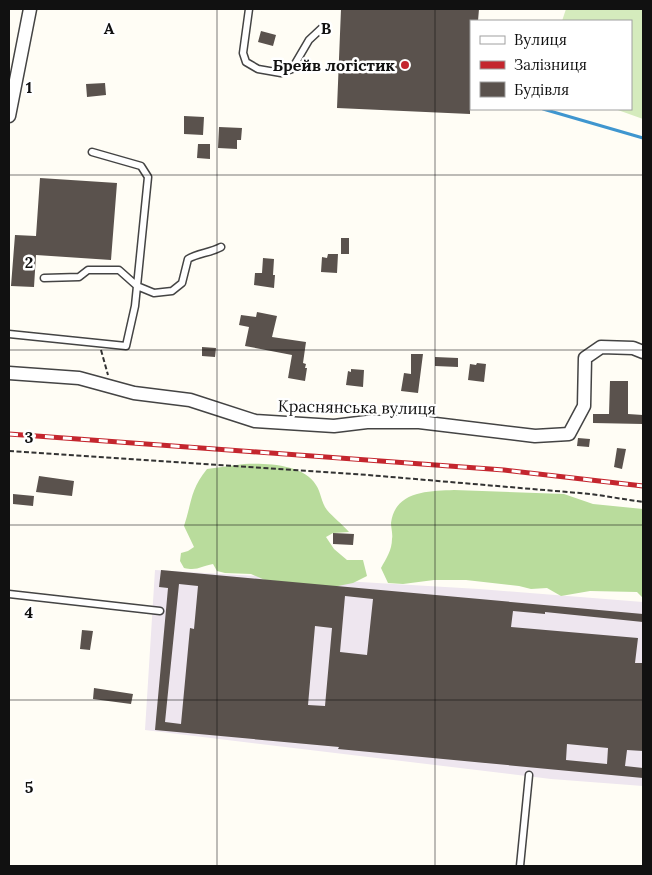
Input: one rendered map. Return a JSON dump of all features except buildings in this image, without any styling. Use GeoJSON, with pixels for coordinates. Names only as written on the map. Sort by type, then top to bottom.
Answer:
{"type":"FeatureCollection","features":[{"type":"Feature","properties":{"kind":"street"},"geometry":{"type":"LineString","coordinates":[[9,116],[30,9]]}},
{"type":"Feature","properties":{"kind":"street","name":"Краснянська вулиця"},"geometry":{"type":"LineString","coordinates":[[9,373],[79,378],[134,393],[190,400],[255,421],[334,426],[367,422],[419,422],[544,436],[569,434],[584,406],[585,358],[601,347],[633,348],[643,352]]}},
{"type":"Feature","properties":{"kind":"lane"},"geometry":{"type":"LineString","coordinates":[[249,9],[243,53],[246,62],[258,69],[281,73],[292,69],[309,40],[324,26]]}},
{"type":"Feature","properties":{"kind":"lane"},"geometry":{"type":"LineString","coordinates":[[9,334],[126,346],[135,306],[148,177],[142,166],[92,152]]}},
{"type":"Feature","properties":{"kind":"lane"},"geometry":{"type":"LineString","coordinates":[[44,278],[80,277],[88,270],[119,270],[137,286],[154,293],[172,291],[182,283],[188,259],[196,254],[221,247]]}},
{"type":"Feature","properties":{"kind":"lane"},"geometry":{"type":"LineString","coordinates":[[9,594],[160,611]]}},
{"type":"Feature","properties":{"kind":"lane"},"geometry":{"type":"LineString","coordinates":[[520,866],[529,775]]}},
{"type":"Feature","properties":{"kind":"path"},"geometry":{"type":"LineString","coordinates":[[99,343],[112,387]]}},
{"type":"Feature","properties":{"kind":"path"},"geometry":{"type":"LineString","coordinates":[[9,451],[368,475],[591,494],[643,502]]}},
{"type":"Feature","properties":{"kind":"shaded area"},"geometry":{"type":"Polygon","coordinates":[[[155,570],[479,589],[643,602],[643,786],[551,779],[145,730],[155,570]]]}},
{"type":"Feature","properties":{"kind":"green space"},"geometry":{"type":"Polygon","coordinates":[[[566,9],[643,9],[643,119],[618,110],[632,110],[632,20],[562,20],[566,9]]]}},
{"type":"Feature","properties":{"kind":"green space"},"geometry":{"type":"Polygon","coordinates":[[[244,464],[284,466],[303,473],[310,478],[318,488],[327,510],[349,532],[333,533],[326,537],[334,549],[347,560],[363,560],[367,576],[353,583],[323,586],[265,580],[251,574],[225,573],[217,571],[213,564],[196,569],[184,568],[180,561],[181,553],[194,547],[184,526],[192,496],[201,476],[207,469],[244,464]]]}},
{"type":"Feature","properties":{"kind":"green space"},"geometry":{"type":"Polygon","coordinates":[[[454,490],[564,494],[593,504],[643,509],[643,598],[637,592],[590,591],[561,596],[547,588],[531,589],[466,580],[434,580],[403,584],[388,583],[381,568],[391,547],[391,523],[394,512],[399,504],[414,495],[424,492],[454,490]]]}},
{"type":"Feature","properties":{"kind":"waterway"},"geometry":{"type":"LineString","coordinates":[[546,110],[643,138]]}},
{"type":"Feature","properties":{"kind":"railway"},"geometry":{"type":"LineString","coordinates":[[9,434],[504,470],[643,486]]}},
{"type":"Feature","properties":{"kind":"place","name":"Брейв логістик"},"geometry":{"type":"Point","coordinates":[405,65]}}]}
